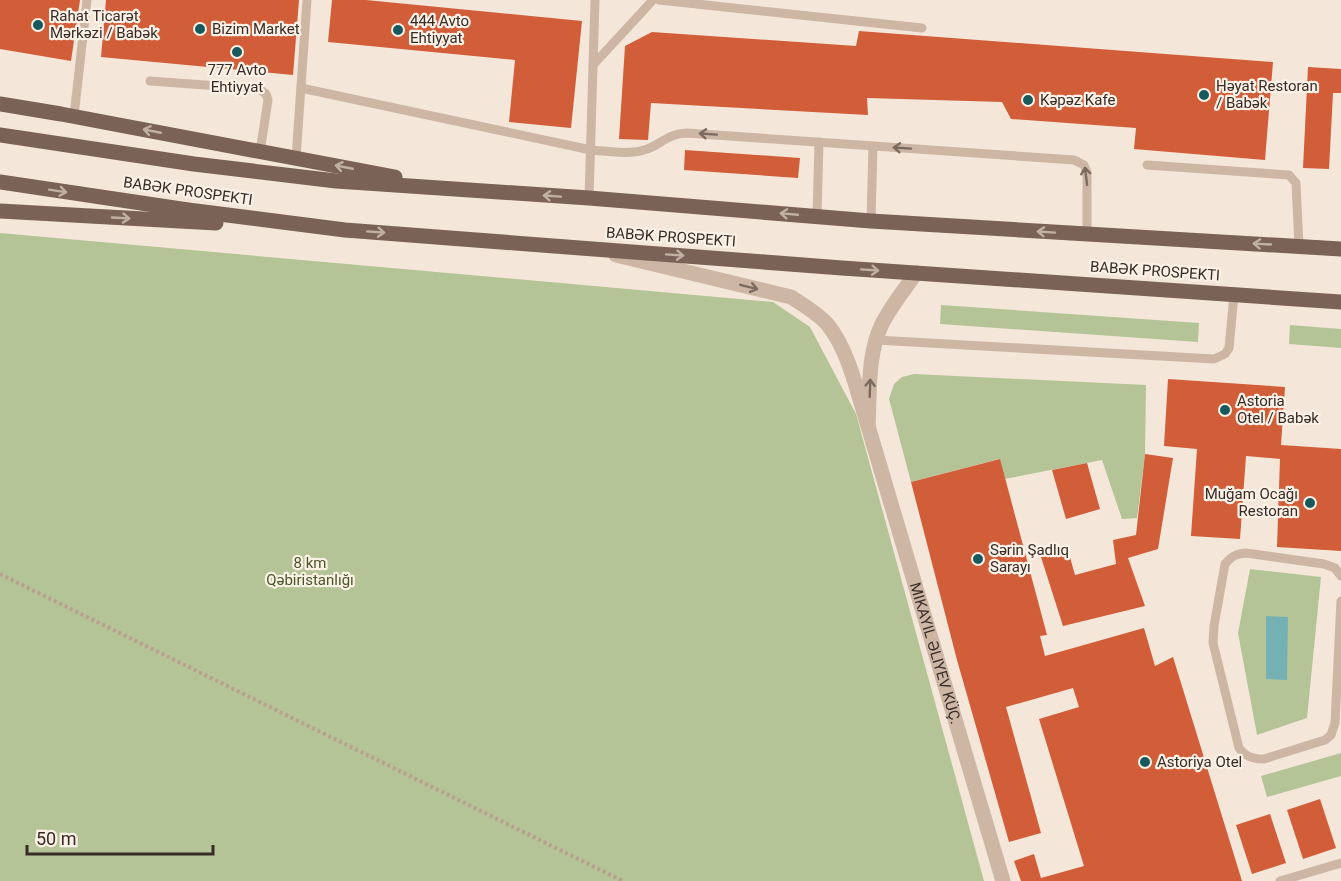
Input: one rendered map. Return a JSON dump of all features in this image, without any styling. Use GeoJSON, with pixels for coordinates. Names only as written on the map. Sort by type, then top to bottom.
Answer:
{"type":"FeatureCollection","features":[{"type":"Feature","properties":{"kind":"main road"},"geometry":{"type":"LineString","coordinates":[[0,104],[463,190]]}},
{"type":"Feature","properties":{"kind":"main road","name":"BABƏK PROSPEKTI"},"geometry":{"type":"LineString","coordinates":[[0,135],[194,164],[324,180],[589,198],[871,221],[1341,249]]}},
{"type":"Feature","properties":{"kind":"main road","name":"BABƏK PROSPEKTI"},"geometry":{"type":"LineString","coordinates":[[0,182],[188,210],[345,230],[1341,302]]}},
{"type":"Feature","properties":{"kind":"main road"},"geometry":{"type":"LineString","coordinates":[[0,212],[345,230]]}},
{"type":"Feature","properties":{"kind":"street"},"geometry":{"type":"LineString","coordinates":[[590,249],[791,297],[827,324],[836,337],[845,356],[868,426],[1003,881]]}},
{"type":"Feature","properties":{"kind":"street"},"geometry":{"type":"LineString","coordinates":[[868,426],[871,367],[876,340],[888,313],[916,273]]}},
{"type":"Feature","properties":{"kind":"lane"},"geometry":{"type":"LineString","coordinates":[[74,116],[87,0]]}},
{"type":"Feature","properties":{"kind":"lane"},"geometry":{"type":"LineString","coordinates":[[296,158],[307,0]]}},
{"type":"Feature","properties":{"kind":"lane"},"geometry":{"type":"LineString","coordinates":[[589,198],[595,0]]}},
{"type":"Feature","properties":{"kind":"lane"},"geometry":{"type":"LineString","coordinates":[[594,65],[653,0]]}},
{"type":"Feature","properties":{"kind":"lane"},"geometry":{"type":"LineString","coordinates":[[659,0],[922,28]]}},
{"type":"Feature","properties":{"kind":"lane"},"geometry":{"type":"LineString","coordinates":[[150,81],[259,89],[266,94],[268,100],[260,152]]}},
{"type":"Feature","properties":{"kind":"lane"},"geometry":{"type":"LineString","coordinates":[[301,88],[591,150],[636,152],[647,150],[674,134],[687,133],[1074,160],[1084,165],[1087,172],[1087,234]]}},
{"type":"Feature","properties":{"kind":"lane"},"geometry":{"type":"LineString","coordinates":[[817,216],[819,142]]}},
{"type":"Feature","properties":{"kind":"lane"},"geometry":{"type":"LineString","coordinates":[[871,221],[873,146]]}},
{"type":"Feature","properties":{"kind":"lane"},"geometry":{"type":"LineString","coordinates":[[1147,165],[1289,175],[1296,183],[1299,246]]}},
{"type":"Feature","properties":{"kind":"lane"},"geometry":{"type":"LineString","coordinates":[[876,340],[1214,359],[1225,354],[1229,348],[1234,295]]}},
{"type":"Feature","properties":{"kind":"lane"},"geometry":{"type":"LineString","coordinates":[[1341,576],[1335,568],[1324,564],[1246,553],[1236,554],[1225,564],[1214,626],[1216,656],[1239,748],[1245,755],[1253,759],[1264,759],[1325,740],[1331,735],[1338,701],[1341,601]]}},
{"type":"Feature","properties":{"kind":"lane"},"geometry":{"type":"LineString","coordinates":[[1280,881],[1341,862]]}},
{"type":"Feature","properties":{"kind":"path"},"geometry":{"type":"LineString","coordinates":[[0,574],[623,881]]}},
{"type":"Feature","properties":{"kind":"green space","name":"8 km Qəbiristanlığı"},"geometry":{"type":"Polygon","coordinates":[[[0,233],[773,302],[810,327],[856,414],[984,881],[0,881],[0,233]]]}},
{"type":"Feature","properties":{"kind":"green space"},"geometry":{"type":"Polygon","coordinates":[[[941,305],[1199,323],[1198,342],[940,324],[941,305]]]}},
{"type":"Feature","properties":{"kind":"green space"},"geometry":{"type":"Polygon","coordinates":[[[1290,325],[1341,329],[1341,348],[1289,344],[1290,325]]]}},
{"type":"Feature","properties":{"kind":"green space"},"geometry":{"type":"Polygon","coordinates":[[[914,374],[1146,385],[1145,454],[1137,518],[1122,519],[1102,460],[1005,479],[999,459],[911,482],[889,399],[894,384],[902,377],[914,374]]]}},
{"type":"Feature","properties":{"kind":"green space"},"geometry":{"type":"Polygon","coordinates":[[[1250,569],[1321,577],[1307,718],[1257,735],[1238,633],[1250,569]]]}},
{"type":"Feature","properties":{"kind":"green space"},"geometry":{"type":"Polygon","coordinates":[[[1341,753],[1341,776],[1267,797],[1261,776],[1341,753]]]}},
{"type":"Feature","properties":{"kind":"water"},"geometry":{"type":"Polygon","coordinates":[[[1266,616],[1288,617],[1287,680],[1266,679],[1266,616]]]}},
{"type":"Feature","properties":{"kind":"building","name":"Rahat Ticarət Mərkəzi / Babək"},"geometry":{"type":"Polygon","coordinates":[[[0,0],[80,0],[71,61],[0,49],[0,0]]]}},
{"type":"Feature","properties":{"kind":"building","name":"Bizim Market"},"geometry":{"type":"Polygon","coordinates":[[[106,0],[299,0],[293,75],[101,57],[106,0]]]}},
{"type":"Feature","properties":{"kind":"building"},"geometry":{"type":"Polygon","coordinates":[[[332,0],[366,0],[582,21],[571,128],[509,122],[515,60],[328,42],[332,0]]]}},
{"type":"Feature","properties":{"kind":"building"},"geometry":{"type":"Polygon","coordinates":[[[859,31],[1273,62],[1265,160],[1134,149],[1136,128],[1011,119],[1002,102],[867,98],[868,115],[651,103],[648,140],[619,139],[625,46],[652,32],[856,46],[859,31]]]}},
{"type":"Feature","properties":{"kind":"building"},"geometry":{"type":"Polygon","coordinates":[[[1308,67],[1341,69],[1341,93],[1333,93],[1329,169],[1303,168],[1308,67]]]}},
{"type":"Feature","properties":{"kind":"building"},"geometry":{"type":"Polygon","coordinates":[[[685,150],[800,158],[798,178],[684,170],[685,150]]]}},
{"type":"Feature","properties":{"kind":"building"},"geometry":{"type":"Polygon","coordinates":[[[1168,379],[1285,387],[1281,445],[1341,449],[1341,551],[1277,547],[1280,459],[1246,456],[1240,539],[1191,536],[1197,449],[1164,446],[1168,379]]]}},
{"type":"Feature","properties":{"kind":"building"},"geometry":{"type":"Polygon","coordinates":[[[1145,454],[1173,458],[1158,549],[1128,558],[1145,606],[1063,626],[1040,554],[1067,547],[1075,575],[1116,564],[1113,540],[1136,535],[1145,454]]]}},
{"type":"Feature","properties":{"kind":"building"},"geometry":{"type":"Polygon","coordinates":[[[1000,459],[1047,635],[1040,636],[1045,656],[1144,628],[1155,666],[1173,657],[1242,881],[1021,881],[1014,861],[1034,854],[1041,878],[1084,866],[1039,719],[1079,707],[1073,688],[1006,707],[1041,833],[1009,842],[957,660],[911,482],[1000,459]]]}},
{"type":"Feature","properties":{"kind":"building"},"geometry":{"type":"Polygon","coordinates":[[[1087,463],[1100,509],[1066,519],[1052,470],[1087,463]]]}},
{"type":"Feature","properties":{"kind":"building"},"geometry":{"type":"Polygon","coordinates":[[[1320,799],[1336,848],[1303,859],[1287,810],[1320,799]]]}},
{"type":"Feature","properties":{"kind":"building"},"geometry":{"type":"Polygon","coordinates":[[[1270,814],[1286,863],[1252,874],[1236,825],[1270,814]]]}},
{"type":"Feature","properties":{"kind":"place","name":"Rahat Ticarət Mərkəzi / Babək"},"geometry":{"type":"Point","coordinates":[38,25]}},
{"type":"Feature","properties":{"kind":"place","name":"Bizim Market"},"geometry":{"type":"Point","coordinates":[200,29]}},
{"type":"Feature","properties":{"kind":"place","name":"444 Avto Ehtiyyat"},"geometry":{"type":"Point","coordinates":[398,30]}},
{"type":"Feature","properties":{"kind":"place","name":"777 Avto Ehtiyyat"},"geometry":{"type":"Point","coordinates":[237,52]}},
{"type":"Feature","properties":{"kind":"place","name":"Həyat Restoran / Babək"},"geometry":{"type":"Point","coordinates":[1204,95]}},
{"type":"Feature","properties":{"kind":"place","name":"Kəpəz Kafe"},"geometry":{"type":"Point","coordinates":[1028,100]}},
{"type":"Feature","properties":{"kind":"place","name":"Astoria Otel / Babək"},"geometry":{"type":"Point","coordinates":[1225,410]}},
{"type":"Feature","properties":{"kind":"place","name":"Muğam Ocağı Restoran"},"geometry":{"type":"Point","coordinates":[1310,503]}},
{"type":"Feature","properties":{"kind":"place","name":"Sərin Şadlıq Sarayı"},"geometry":{"type":"Point","coordinates":[978,559]}},
{"type":"Feature","properties":{"kind":"place","name":"Astoriya Otel"},"geometry":{"type":"Point","coordinates":[1145,762]}}]}
